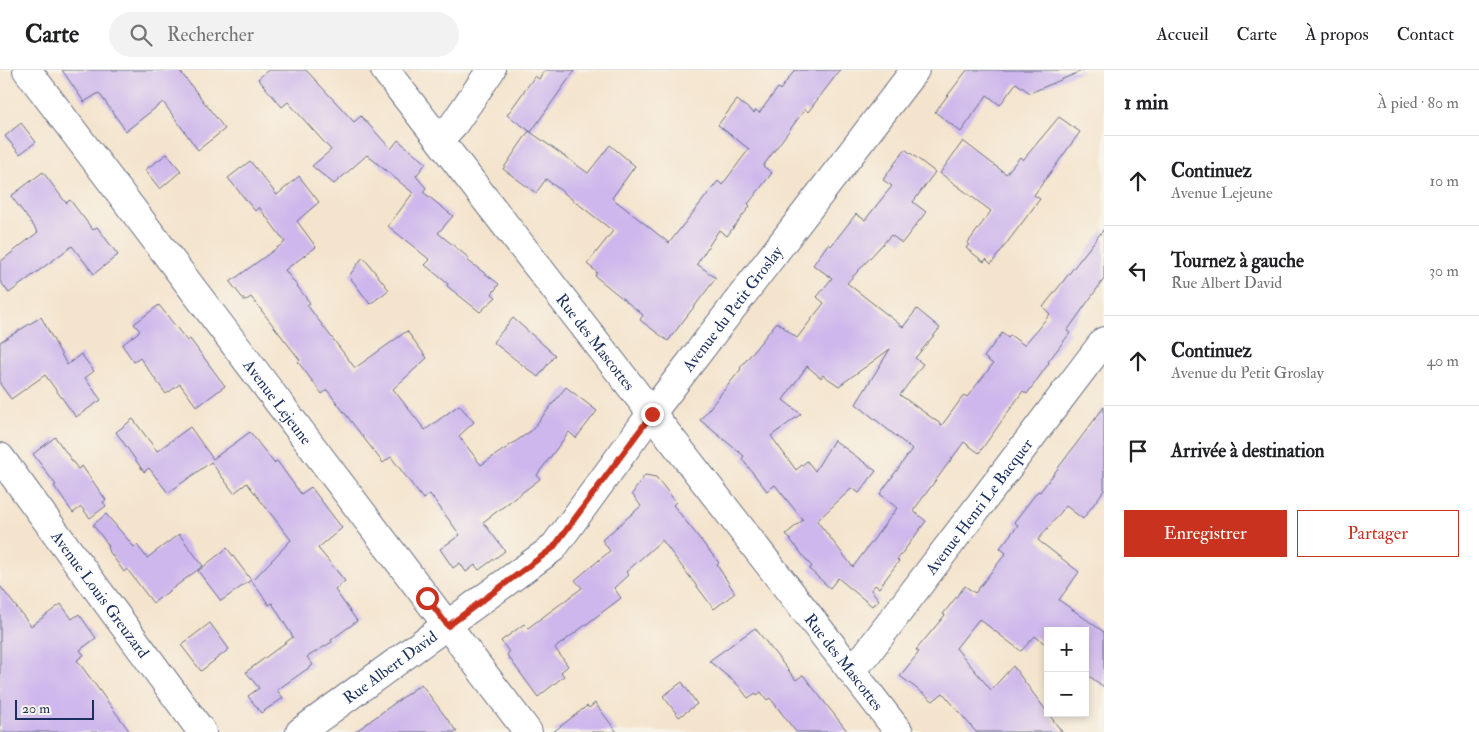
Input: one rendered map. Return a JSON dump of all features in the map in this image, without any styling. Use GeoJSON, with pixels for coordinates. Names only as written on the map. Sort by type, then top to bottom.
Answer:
{"type":"FeatureCollection","features":[{"type":"Feature","properties":{"kind":"street","name":"Rue des Mascottes"},"geometry":{"type":"LineString","coordinates":[[385,70],[899,732]]}},
{"type":"Feature","properties":{"kind":"street"},"geometry":{"type":"LineString","coordinates":[[440,139],[454,124],[491,70]]}},
{"type":"Feature","properties":{"kind":"street","name":"Avenue du Petit Groslay"},"geometry":{"type":"LineString","coordinates":[[553,548],[652,414],[915,70]]}},
{"type":"Feature","properties":{"kind":"street","name":"Avenue Lejeune"},"geometry":{"type":"LineString","coordinates":[[28,71],[528,732]]}},
{"type":"Feature","properties":{"kind":"street","name":"Avenue Henri Le Bacquer"},"geometry":{"type":"LineString","coordinates":[[849,668],[866,656],[1104,341]]}},
{"type":"Feature","properties":{"kind":"street","name":"Avenue Louis Greuzard"},"geometry":{"type":"LineString","coordinates":[[0,457],[202,732]]}},
{"type":"Feature","properties":{"kind":"street","name":"Rue Albert David"},"geometry":{"type":"LineString","coordinates":[[300,732],[553,548]]}},
{"type":"Feature","properties":{"kind":"building"},"geometry":{"type":"Polygon","coordinates":[[[62,70],[179,70],[225,129],[198,150],[163,102],[126,131],[99,93],[84,102],[62,70]]]}},
{"type":"Feature","properties":{"kind":"building"},"geometry":{"type":"Polygon","coordinates":[[[268,70],[306,70],[354,122],[361,116],[391,149],[398,140],[426,163],[416,176],[426,188],[423,192],[453,216],[438,233],[469,258],[467,260],[499,284],[492,294],[496,297],[480,312],[447,286],[448,284],[425,265],[430,260],[388,226],[413,193],[367,155],[334,184],[312,166],[331,150],[288,102],[282,107],[258,79],[268,70]]]}},
{"type":"Feature","properties":{"kind":"building"},"geometry":{"type":"Polygon","coordinates":[[[545,70],[575,70],[531,132],[507,115],[535,76],[539,79],[545,70]]]}},
{"type":"Feature","properties":{"kind":"building"},"geometry":{"type":"Polygon","coordinates":[[[795,70],[840,70],[808,112],[805,109],[763,166],[772,173],[748,204],[750,206],[727,236],[719,230],[697,264],[716,278],[668,341],[640,320],[643,315],[595,276],[597,272],[587,264],[613,231],[546,179],[536,193],[503,169],[529,131],[588,173],[610,145],[635,166],[612,198],[669,243],[718,181],[722,185],[749,149],[718,125],[737,100],[754,113],[756,110],[759,113],[795,70]]]}},
{"type":"Feature","properties":{"kind":"building"},"geometry":{"type":"Polygon","coordinates":[[[967,70],[1084,70],[1030,93],[1016,83],[1000,105],[987,95],[961,132],[935,112],[967,70]]]}},
{"type":"Feature","properties":{"kind":"building"},"geometry":{"type":"Polygon","coordinates":[[[1059,117],[1080,132],[1034,195],[1040,199],[991,264],[986,259],[984,262],[966,248],[991,211],[940,173],[963,141],[1006,174],[1020,157],[1023,160],[1059,117]]]}},
{"type":"Feature","properties":{"kind":"building"},"geometry":{"type":"Polygon","coordinates":[[[21,123],[36,142],[20,154],[5,136],[21,123]]]}},
{"type":"Feature","properties":{"kind":"building"},"geometry":{"type":"Polygon","coordinates":[[[905,149],[935,172],[913,202],[926,212],[902,243],[891,235],[847,283],[903,327],[917,309],[940,328],[915,358],[923,364],[900,395],[942,425],[964,395],[967,397],[993,364],[984,357],[1002,333],[1008,338],[1010,335],[1024,345],[1037,330],[1050,314],[1043,307],[1104,229],[1104,279],[1067,331],[1070,333],[1027,394],[1023,391],[979,453],[964,442],[913,511],[926,521],[879,588],[875,585],[871,590],[879,600],[872,606],[838,578],[830,588],[809,569],[812,567],[786,534],[803,520],[775,485],[767,491],[742,459],[744,456],[700,420],[777,322],[797,338],[824,303],[817,297],[832,278],[813,265],[828,244],[831,246],[856,214],[865,220],[892,186],[883,180],[905,149]],[[890,349],[839,386],[823,375],[821,378],[807,366],[783,400],[801,414],[771,436],[796,470],[807,461],[815,471],[834,440],[876,471],[859,493],[852,488],[817,521],[853,567],[897,508],[880,494],[912,449],[856,404],[890,349]]]}},
{"type":"Feature","properties":{"kind":"building"},"geometry":{"type":"Polygon","coordinates":[[[167,154],[181,171],[160,189],[145,170],[167,154]]]}},
{"type":"Feature","properties":{"kind":"building"},"geometry":{"type":"Polygon","coordinates":[[[250,161],[277,195],[299,176],[319,202],[297,221],[316,247],[285,270],[310,303],[307,305],[355,368],[407,331],[427,358],[393,389],[425,430],[459,405],[474,422],[459,436],[481,465],[531,431],[566,387],[597,411],[576,438],[569,432],[537,475],[540,479],[483,522],[505,551],[479,570],[475,565],[466,572],[460,563],[453,568],[440,549],[460,535],[430,494],[423,499],[391,457],[383,463],[327,390],[322,394],[298,362],[300,360],[251,297],[245,301],[230,282],[285,242],[259,207],[255,211],[228,178],[250,161]]]}},
{"type":"Feature","properties":{"kind":"building"},"geometry":{"type":"Polygon","coordinates":[[[43,172],[66,203],[70,200],[93,230],[97,227],[118,255],[94,274],[72,246],[9,293],[0,281],[0,262],[38,232],[11,196],[43,172]]]}},
{"type":"Feature","properties":{"kind":"building"},"geometry":{"type":"Polygon","coordinates":[[[363,257],[389,290],[370,304],[349,276],[363,257]]]}},
{"type":"Feature","properties":{"kind":"building"},"geometry":{"type":"Polygon","coordinates":[[[159,305],[187,341],[190,339],[225,386],[197,407],[180,384],[166,394],[140,358],[134,362],[122,345],[140,331],[134,324],[159,305]]]}},
{"type":"Feature","properties":{"kind":"building"},"geometry":{"type":"Polygon","coordinates":[[[41,317],[67,365],[81,354],[94,371],[85,378],[101,400],[76,417],[45,375],[11,399],[0,384],[0,342],[41,317]]]}},
{"type":"Feature","properties":{"kind":"building"},"geometry":{"type":"Polygon","coordinates":[[[513,318],[555,355],[538,377],[493,342],[513,318]]]}},
{"type":"Feature","properties":{"kind":"building"},"geometry":{"type":"Polygon","coordinates":[[[1104,407],[1104,490],[1083,519],[1066,506],[1038,540],[1079,572],[1059,600],[1104,632],[1104,687],[1089,676],[1089,627],[1044,627],[1044,643],[1035,636],[1021,651],[979,619],[956,648],[991,690],[1013,666],[1044,708],[1044,717],[1051,717],[1062,732],[976,732],[943,693],[933,701],[900,676],[919,652],[916,650],[945,615],[943,614],[965,586],[975,593],[1006,553],[1000,548],[1018,525],[1014,522],[1038,491],[1040,492],[1104,407]]]}},
{"type":"Feature","properties":{"kind":"building"},"geometry":{"type":"Polygon","coordinates":[[[133,419],[157,451],[190,427],[213,459],[250,432],[274,463],[277,461],[301,494],[311,487],[342,528],[318,548],[345,581],[335,590],[357,621],[331,640],[332,642],[307,657],[313,665],[277,690],[283,698],[261,713],[248,696],[259,688],[246,672],[293,637],[272,603],[269,605],[252,581],[291,540],[247,483],[234,493],[211,462],[168,493],[149,468],[144,472],[116,432],[133,419]]]}},
{"type":"Feature","properties":{"kind":"building"},"geometry":{"type":"Polygon","coordinates":[[[55,437],[78,469],[82,466],[106,500],[103,502],[106,506],[90,518],[81,507],[73,513],[54,486],[56,485],[33,454],[55,437]]]}},
{"type":"Feature","properties":{"kind":"building"},"geometry":{"type":"Polygon","coordinates":[[[645,475],[656,477],[676,502],[673,505],[719,563],[717,565],[735,593],[714,609],[662,540],[626,572],[628,575],[614,588],[621,598],[555,648],[568,666],[561,672],[564,676],[538,697],[507,655],[509,652],[501,641],[524,624],[528,628],[582,588],[575,580],[610,551],[602,540],[641,506],[632,494],[645,475]]]}},
{"type":"Feature","properties":{"kind":"building"},"geometry":{"type":"Polygon","coordinates":[[[106,514],[134,547],[137,545],[147,558],[179,534],[203,566],[153,603],[127,569],[124,572],[107,548],[109,546],[93,525],[106,514]]]}},
{"type":"Feature","properties":{"kind":"building"},"geometry":{"type":"Polygon","coordinates":[[[227,548],[251,580],[221,601],[198,571],[227,548]]]}},
{"type":"Feature","properties":{"kind":"building"},"geometry":{"type":"Polygon","coordinates":[[[0,586],[31,626],[61,604],[72,619],[79,614],[96,638],[80,650],[84,655],[77,660],[130,732],[0,732],[0,586]]]}},
{"type":"Feature","properties":{"kind":"building"},"geometry":{"type":"Polygon","coordinates":[[[210,623],[229,649],[201,671],[181,645],[210,623]]]}},
{"type":"Feature","properties":{"kind":"building"},"geometry":{"type":"Polygon","coordinates":[[[755,628],[796,680],[803,675],[848,732],[796,732],[770,698],[767,700],[761,692],[748,698],[738,685],[709,661],[755,628]]]}},
{"type":"Feature","properties":{"kind":"building"},"geometry":{"type":"Polygon","coordinates":[[[682,682],[697,704],[679,717],[663,696],[682,682]]]}},
{"type":"Feature","properties":{"kind":"building"},"geometry":{"type":"Polygon","coordinates":[[[421,684],[457,732],[355,732],[421,684]]]}},
{"type":"Feature","properties":{"kind":"building"},"geometry":{"type":"Polygon","coordinates":[[[595,703],[617,732],[553,732],[587,706],[589,708],[595,703]]]}},
{"type":"Feature","properties":{"kind":"route"},"geometry":{"type":"LineString","coordinates":[[427,598],[448,626],[553,548],[652,414]]}}]}
